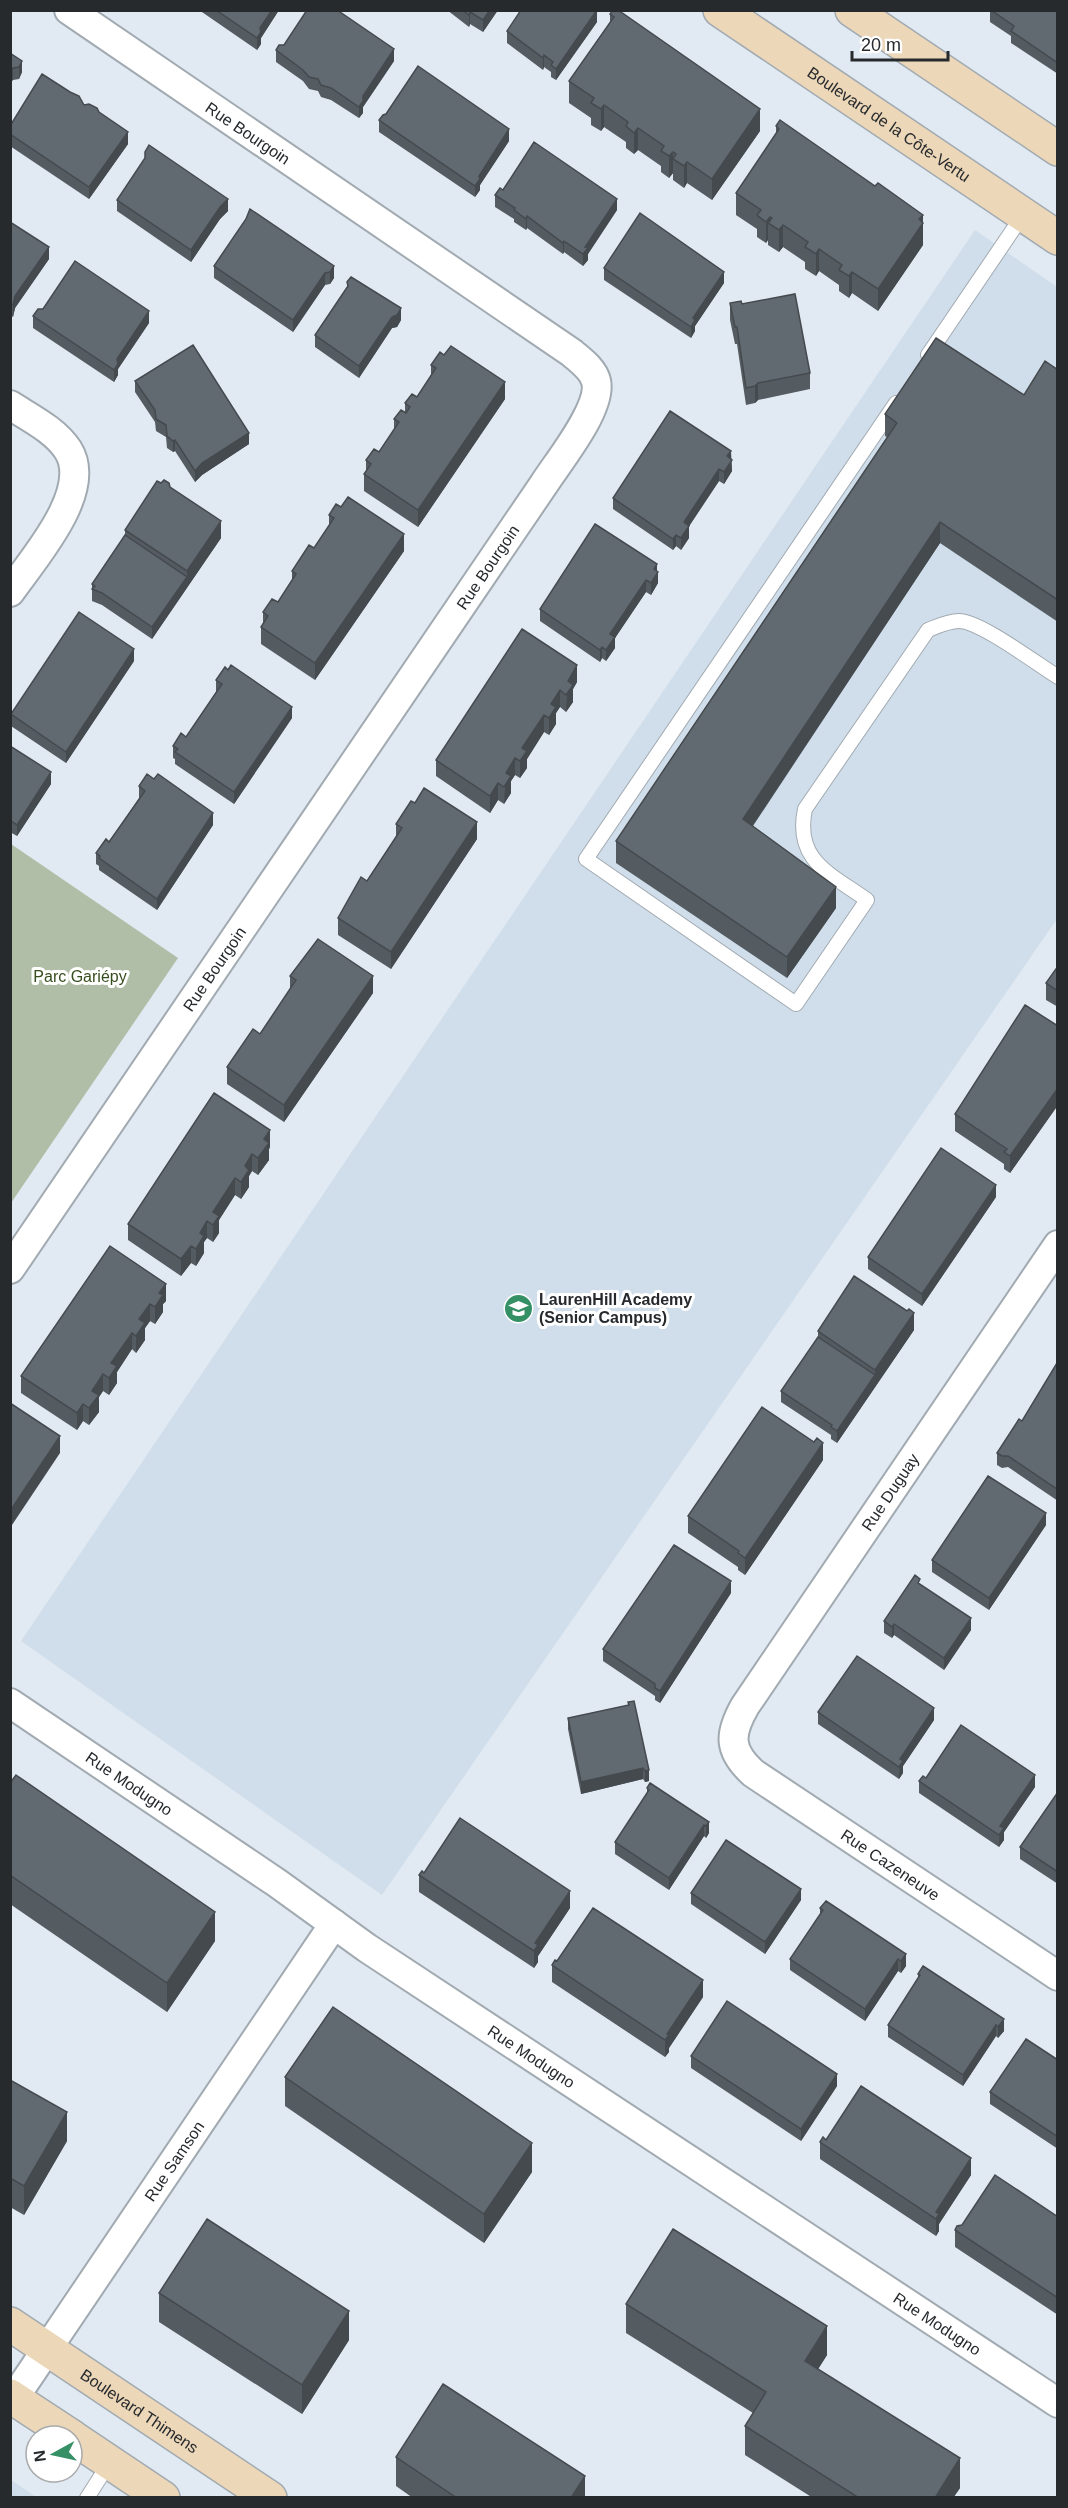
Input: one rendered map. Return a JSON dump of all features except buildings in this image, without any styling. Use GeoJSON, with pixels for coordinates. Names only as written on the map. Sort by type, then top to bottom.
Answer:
{"type":"FeatureCollection","features":[{"type":"Feature","properties":{"kind":"main road","name":"Boulevard de la Côte-Vertu"},"geometry":{"type":"LineString","coordinates":[[720,10],[1058,238]]}},
{"type":"Feature","properties":{"kind":"main road"},"geometry":{"type":"LineString","coordinates":[[852,10],[1058,149]]}},
{"type":"Feature","properties":{"kind":"main road","name":"Boulevard Thimens"},"geometry":{"type":"LineString","coordinates":[[10,2324],[270,2498]]}},
{"type":"Feature","properties":{"kind":"main road"},"geometry":{"type":"LineString","coordinates":[[12,2397],[54,2424]]}},
{"type":"Feature","properties":{"kind":"main road"},"geometry":{"type":"LineString","coordinates":[[84,2444],[163,2498]]}},
{"type":"Feature","properties":{"kind":"street","name":"Rue Bourgoin"},"geometry":{"type":"LineString","coordinates":[[11,1268],[544,484],[596,401],[597,382],[589,367],[572,353],[80,14]]}},
{"type":"Feature","properties":{"kind":"street"},"geometry":{"type":"LineString","coordinates":[[10,405],[56,436],[69,451],[76,470],[73,492],[63,514],[10,592]]}},
{"type":"Feature","properties":{"kind":"street","name":"Rue Duguay"},"geometry":{"type":"LineString","coordinates":[[733,1744],[735,1723],[745,1706],[1058,1245]]}},
{"type":"Feature","properties":{"kind":"street","name":"Rue Modugno"},"geometry":{"type":"LineString","coordinates":[[10,1703],[334,1924],[1058,2403]]}},
{"type":"Feature","properties":{"kind":"street","name":"Rue Cazeneuve"},"geometry":{"type":"LineString","coordinates":[[733,1744],[740,1760],[753,1773],[1058,1976]]}},
{"type":"Feature","properties":{"kind":"street","name":"Rue Samson"},"geometry":{"type":"LineString","coordinates":[[12,2397],[334,1924]]}},
{"type":"Feature","properties":{"kind":"lane"},"geometry":{"type":"LineString","coordinates":[[919,368],[1023,215]]}},
{"type":"Feature","properties":{"kind":"lane"},"geometry":{"type":"LineString","coordinates":[[906,388],[586,859],[796,1004],[867,900],[813,862],[801,827],[805,809],[928,630],[943,624],[961,621],[978,626],[1058,677]]}},
{"type":"Feature","properties":{"kind":"lane"},"geometry":{"type":"LineString","coordinates":[[87,2498],[110,2462]]}},
{"type":"Feature","properties":{"kind":"shaded area","name":"LaurenHill Academy (Senior Campus)"},"geometry":{"type":"Polygon","coordinates":[[[975,230],[1057,287],[1057,919],[382,1895],[21,1641],[975,230]]]}},
{"type":"Feature","properties":{"kind":"shaded area"},"geometry":{"type":"Polygon","coordinates":[[[11,2480],[36,2497],[11,2497],[11,2480]]]}},
{"type":"Feature","properties":{"kind":"green space","name":"Parc Gariépy"},"geometry":{"type":"Polygon","coordinates":[[[11,844],[178,958],[11,1203],[11,844]]]}},
{"type":"Feature","properties":{"kind":"place","name":"LaurenHill Academy (Senior Campus)"},"geometry":{"type":"Point","coordinates":[518,1308]}}]}
